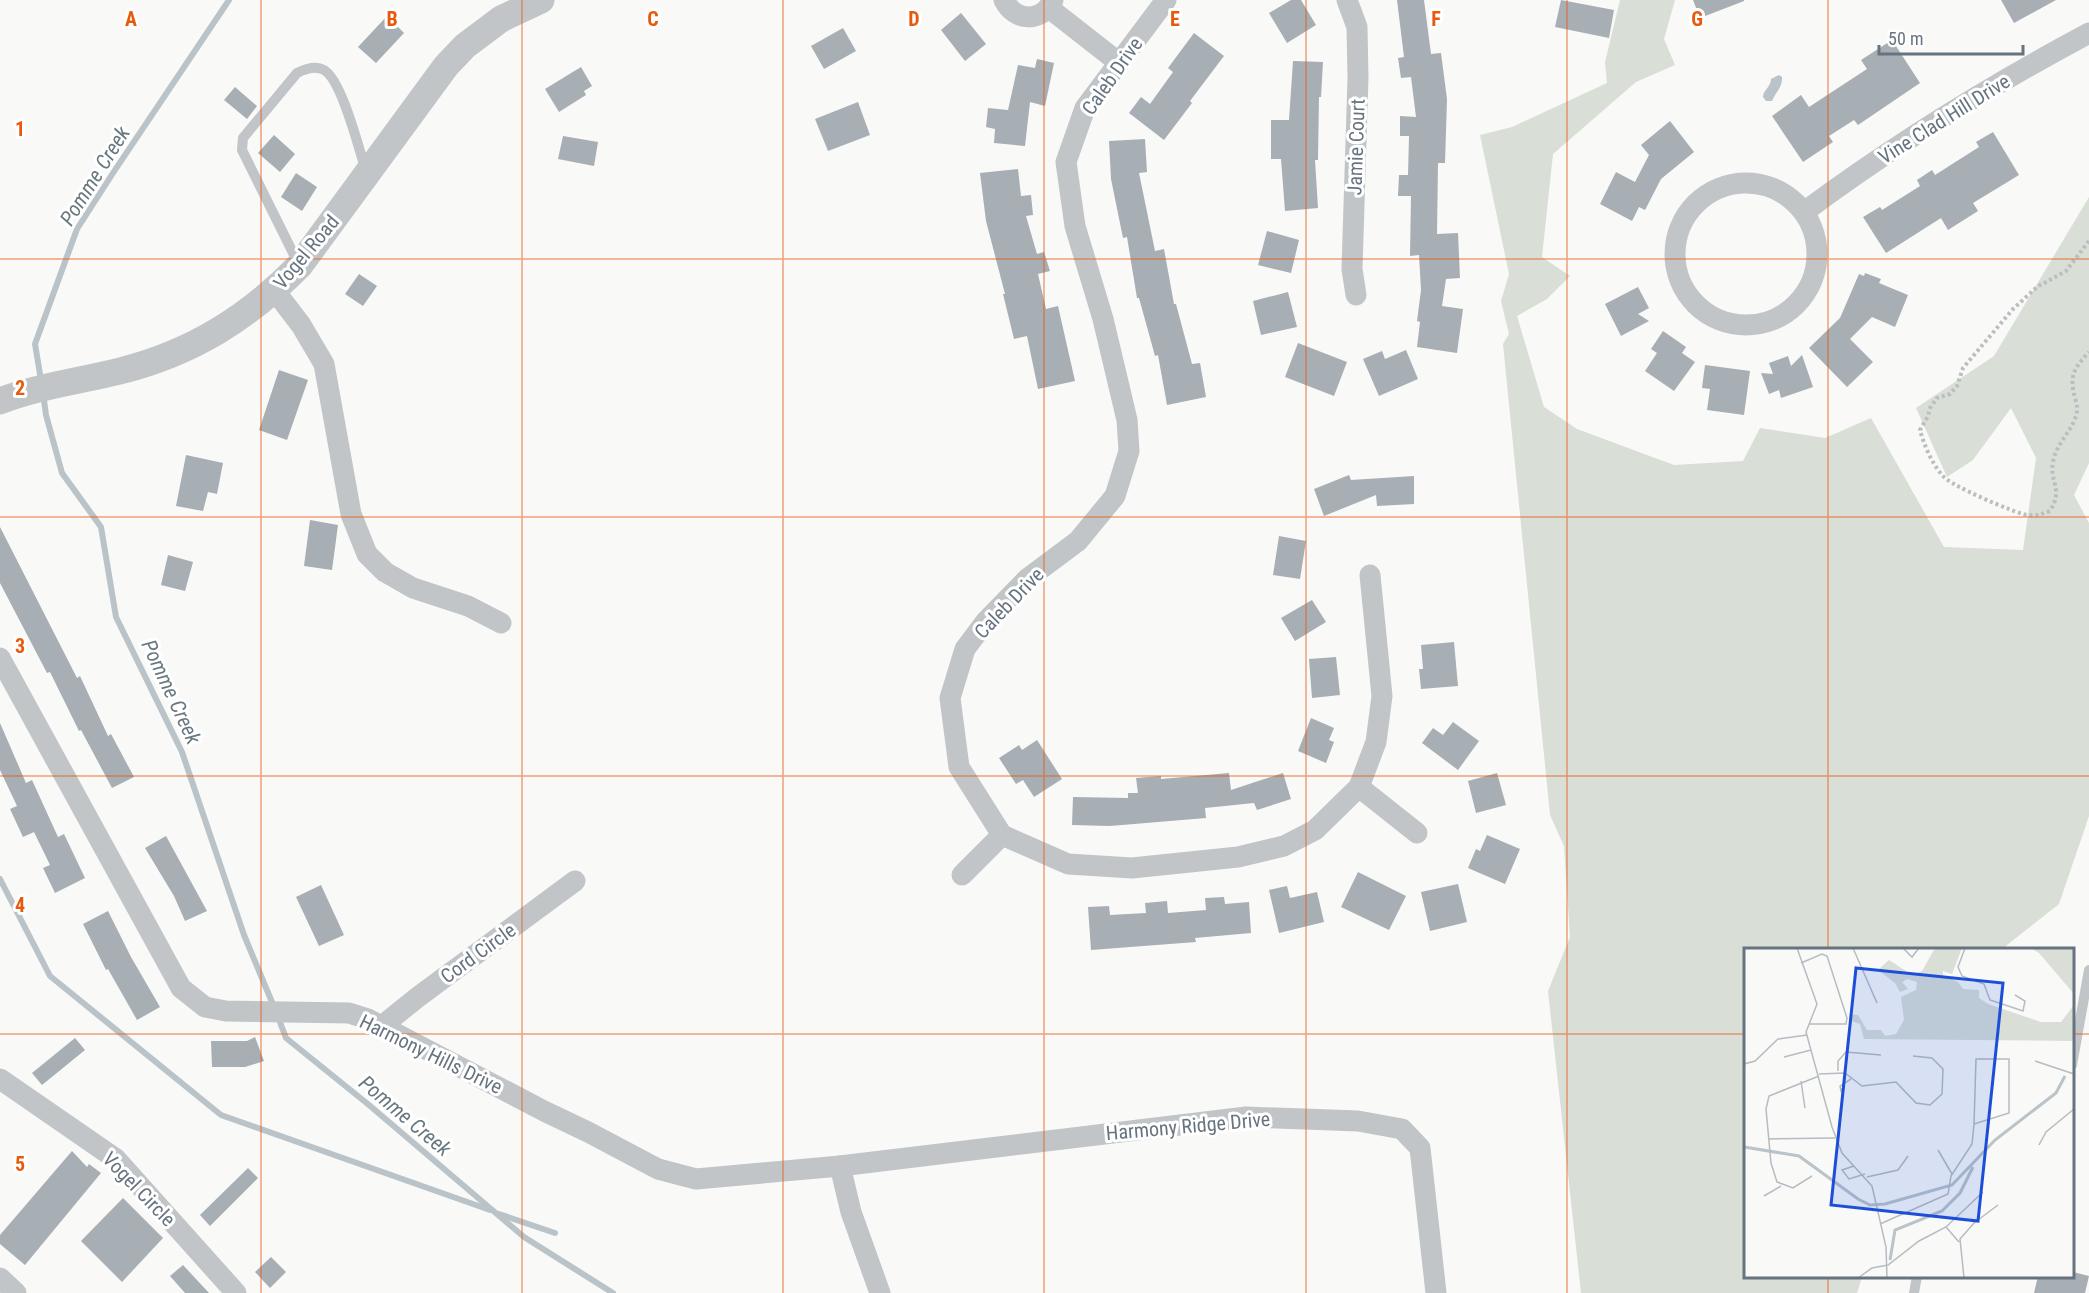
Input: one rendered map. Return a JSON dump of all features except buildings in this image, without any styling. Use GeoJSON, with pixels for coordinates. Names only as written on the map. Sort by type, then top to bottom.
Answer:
{"type":"FeatureCollection","features":[{"type":"Feature","properties":{"kind":"street","name":"Vogel Road"},"geometry":{"type":"LineString","coordinates":[[4,399],[122,370],[170,355],[228,326],[275,291],[300,266],[446,66],[465,46],[501,19],[541,0]]}},
{"type":"Feature","properties":{"kind":"street"},"geometry":{"type":"LineString","coordinates":[[1004,0],[1010,10],[1020,16],[1030,18],[1041,15],[1051,4],[1118,62]]}},
{"type":"Feature","properties":{"kind":"street","name":"Caleb Drive"},"geometry":{"type":"LineString","coordinates":[[1002,835],[959,767],[950,698],[965,649],[986,621],[1027,579],[1078,541],[1115,496],[1129,451],[1127,420],[1103,319],[1075,226],[1066,162],[1085,108],[1166,0]]}},
{"type":"Feature","properties":{"kind":"street","name":"Jamie Court"},"geometry":{"type":"LineString","coordinates":[[1347,0],[1358,27],[1352,269],[1356,295]]}},
{"type":"Feature","properties":{"kind":"street","name":"Vine Clad Hill Drive"},"geometry":{"type":"LineString","coordinates":[[1804,212],[1845,181],[1933,123],[2089,33]]}},
{"type":"Feature","properties":{"kind":"street"},"geometry":{"type":"LineString","coordinates":[[1751,182],[1771,187],[1790,197],[1804,212],[1813,230],[1817,249],[1816,268],[1810,286],[1800,301],[1784,315],[1765,323],[1733,325],[1717,320],[1702,311],[1685,292],[1674,261],[1675,239],[1690,208],[1710,191],[1730,183],[1751,182]]}},
{"type":"Feature","properties":{"kind":"street"},"geometry":{"type":"LineString","coordinates":[[275,291],[301,325],[324,364],[351,514],[367,554],[385,572],[413,588],[468,606],[501,623]]}},
{"type":"Feature","properties":{"kind":"street"},"geometry":{"type":"LineString","coordinates":[[962,875],[1002,835],[1068,864],[1132,868],[1238,856],[1284,846],[1315,830],[1359,787],[1376,742],[1382,696],[1370,574]]}},
{"type":"Feature","properties":{"kind":"street","name":"Harmony Hills Drive"},"geometry":{"type":"LineString","coordinates":[[0,658],[181,988],[205,1008],[252,1012],[349,1013],[382,1026],[658,1169],[696,1179],[840,1166]]}},
{"type":"Feature","properties":{"kind":"street"},"geometry":{"type":"LineString","coordinates":[[1359,787],[1417,833]]}},
{"type":"Feature","properties":{"kind":"street","name":"Cord Circle"},"geometry":{"type":"LineString","coordinates":[[382,1026],[575,881]]}},
{"type":"Feature","properties":{"kind":"street","name":"Vogel Circle"},"geometry":{"type":"LineString","coordinates":[[0,1079],[116,1159],[236,1293]]}},
{"type":"Feature","properties":{"kind":"street","name":"Harmony Ridge Drive"},"geometry":{"type":"LineString","coordinates":[[840,1166],[1246,1117],[1358,1121],[1402,1130],[1420,1148],[1436,1293]]}},
{"type":"Feature","properties":{"kind":"street"},"geometry":{"type":"LineString","coordinates":[[840,1166],[851,1212],[880,1293]]}},
{"type":"Feature","properties":{"kind":"street"},"geometry":{"type":"LineString","coordinates":[[0,1278],[16,1293]]}},
{"type":"Feature","properties":{"kind":"lane"},"geometry":{"type":"LineString","coordinates":[[300,266],[242,150],[241,143],[297,73],[304,69],[317,67],[325,70],[332,77],[340,91],[367,174]]}},
{"type":"Feature","properties":{"kind":"lane"},"geometry":{"type":"LineString","coordinates":[[2074,1059],[2089,970]]}},
{"type":"Feature","properties":{"kind":"lane"},"geometry":{"type":"LineString","coordinates":[[1914,1293],[1917,1278]]}},
{"type":"Feature","properties":{"kind":"path"},"geometry":{"type":"LineString","coordinates":[[2089,241],[2066,271],[2037,287],[2013,309],[1963,368],[1957,386],[1950,394],[1938,398],[1929,408],[1928,416],[1920,430],[1923,443],[1943,477],[1964,489],[2026,515],[2038,515],[2050,511],[2056,502],[2057,488],[2053,474],[2053,462],[2059,445],[2076,419],[2078,408],[2071,379],[2079,363],[2089,352]]}},
{"type":"Feature","properties":{"kind":"shaded area"},"geometry":{"type":"Polygon","coordinates":[[[1620,0],[1675,0],[1664,39],[1675,65],[1636,82],[1553,154],[1542,257],[1570,276],[1547,299],[1517,316],[1544,407],[1577,429],[1674,465],[1743,461],[1760,428],[1825,438],[1871,418],[1944,547],[2023,550],[2036,458],[2011,408],[1973,460],[1947,477],[1916,408],[1994,356],[2089,197],[2089,463],[2074,495],[2089,523],[2089,816],[2059,904],[2003,948],[1744,948],[1744,1278],[1862,1278],[1857,1293],[1581,1293],[1548,991],[1570,937],[1564,846],[1550,815],[1503,344],[1509,334],[1501,301],[1509,274],[1480,135],[1512,127],[1607,83],[1605,62],[1620,0]]]}},
{"type":"Feature","properties":{"kind":"shaded area"},"geometry":{"type":"Polygon","coordinates":[[[1779,75],[1782,77],[1780,87],[1772,101],[1766,101],[1763,97],[1764,92],[1771,79],[1779,75]]]}},
{"type":"Feature","properties":{"kind":"waterway","name":"Pomme Creek"},"geometry":{"type":"LineString","coordinates":[[41,380],[35,344],[77,229],[229,0]]}},
{"type":"Feature","properties":{"kind":"waterway","name":"Pomme Creek"},"geometry":{"type":"LineString","coordinates":[[43,393],[46,415],[62,473],[101,527],[116,617],[182,752],[244,935],[274,1007]]}},
{"type":"Feature","properties":{"kind":"waterway"},"geometry":{"type":"LineString","coordinates":[[0,879],[50,976],[221,1115],[490,1210]]}},
{"type":"Feature","properties":{"kind":"waterway","name":"Pomme Creek"},"geometry":{"type":"LineString","coordinates":[[278,1017],[286,1038],[369,1105],[524,1237],[613,1293]]}},
{"type":"Feature","properties":{"kind":"waterway"},"geometry":{"type":"LineString","coordinates":[[499,1214],[555,1233]]}}]}
